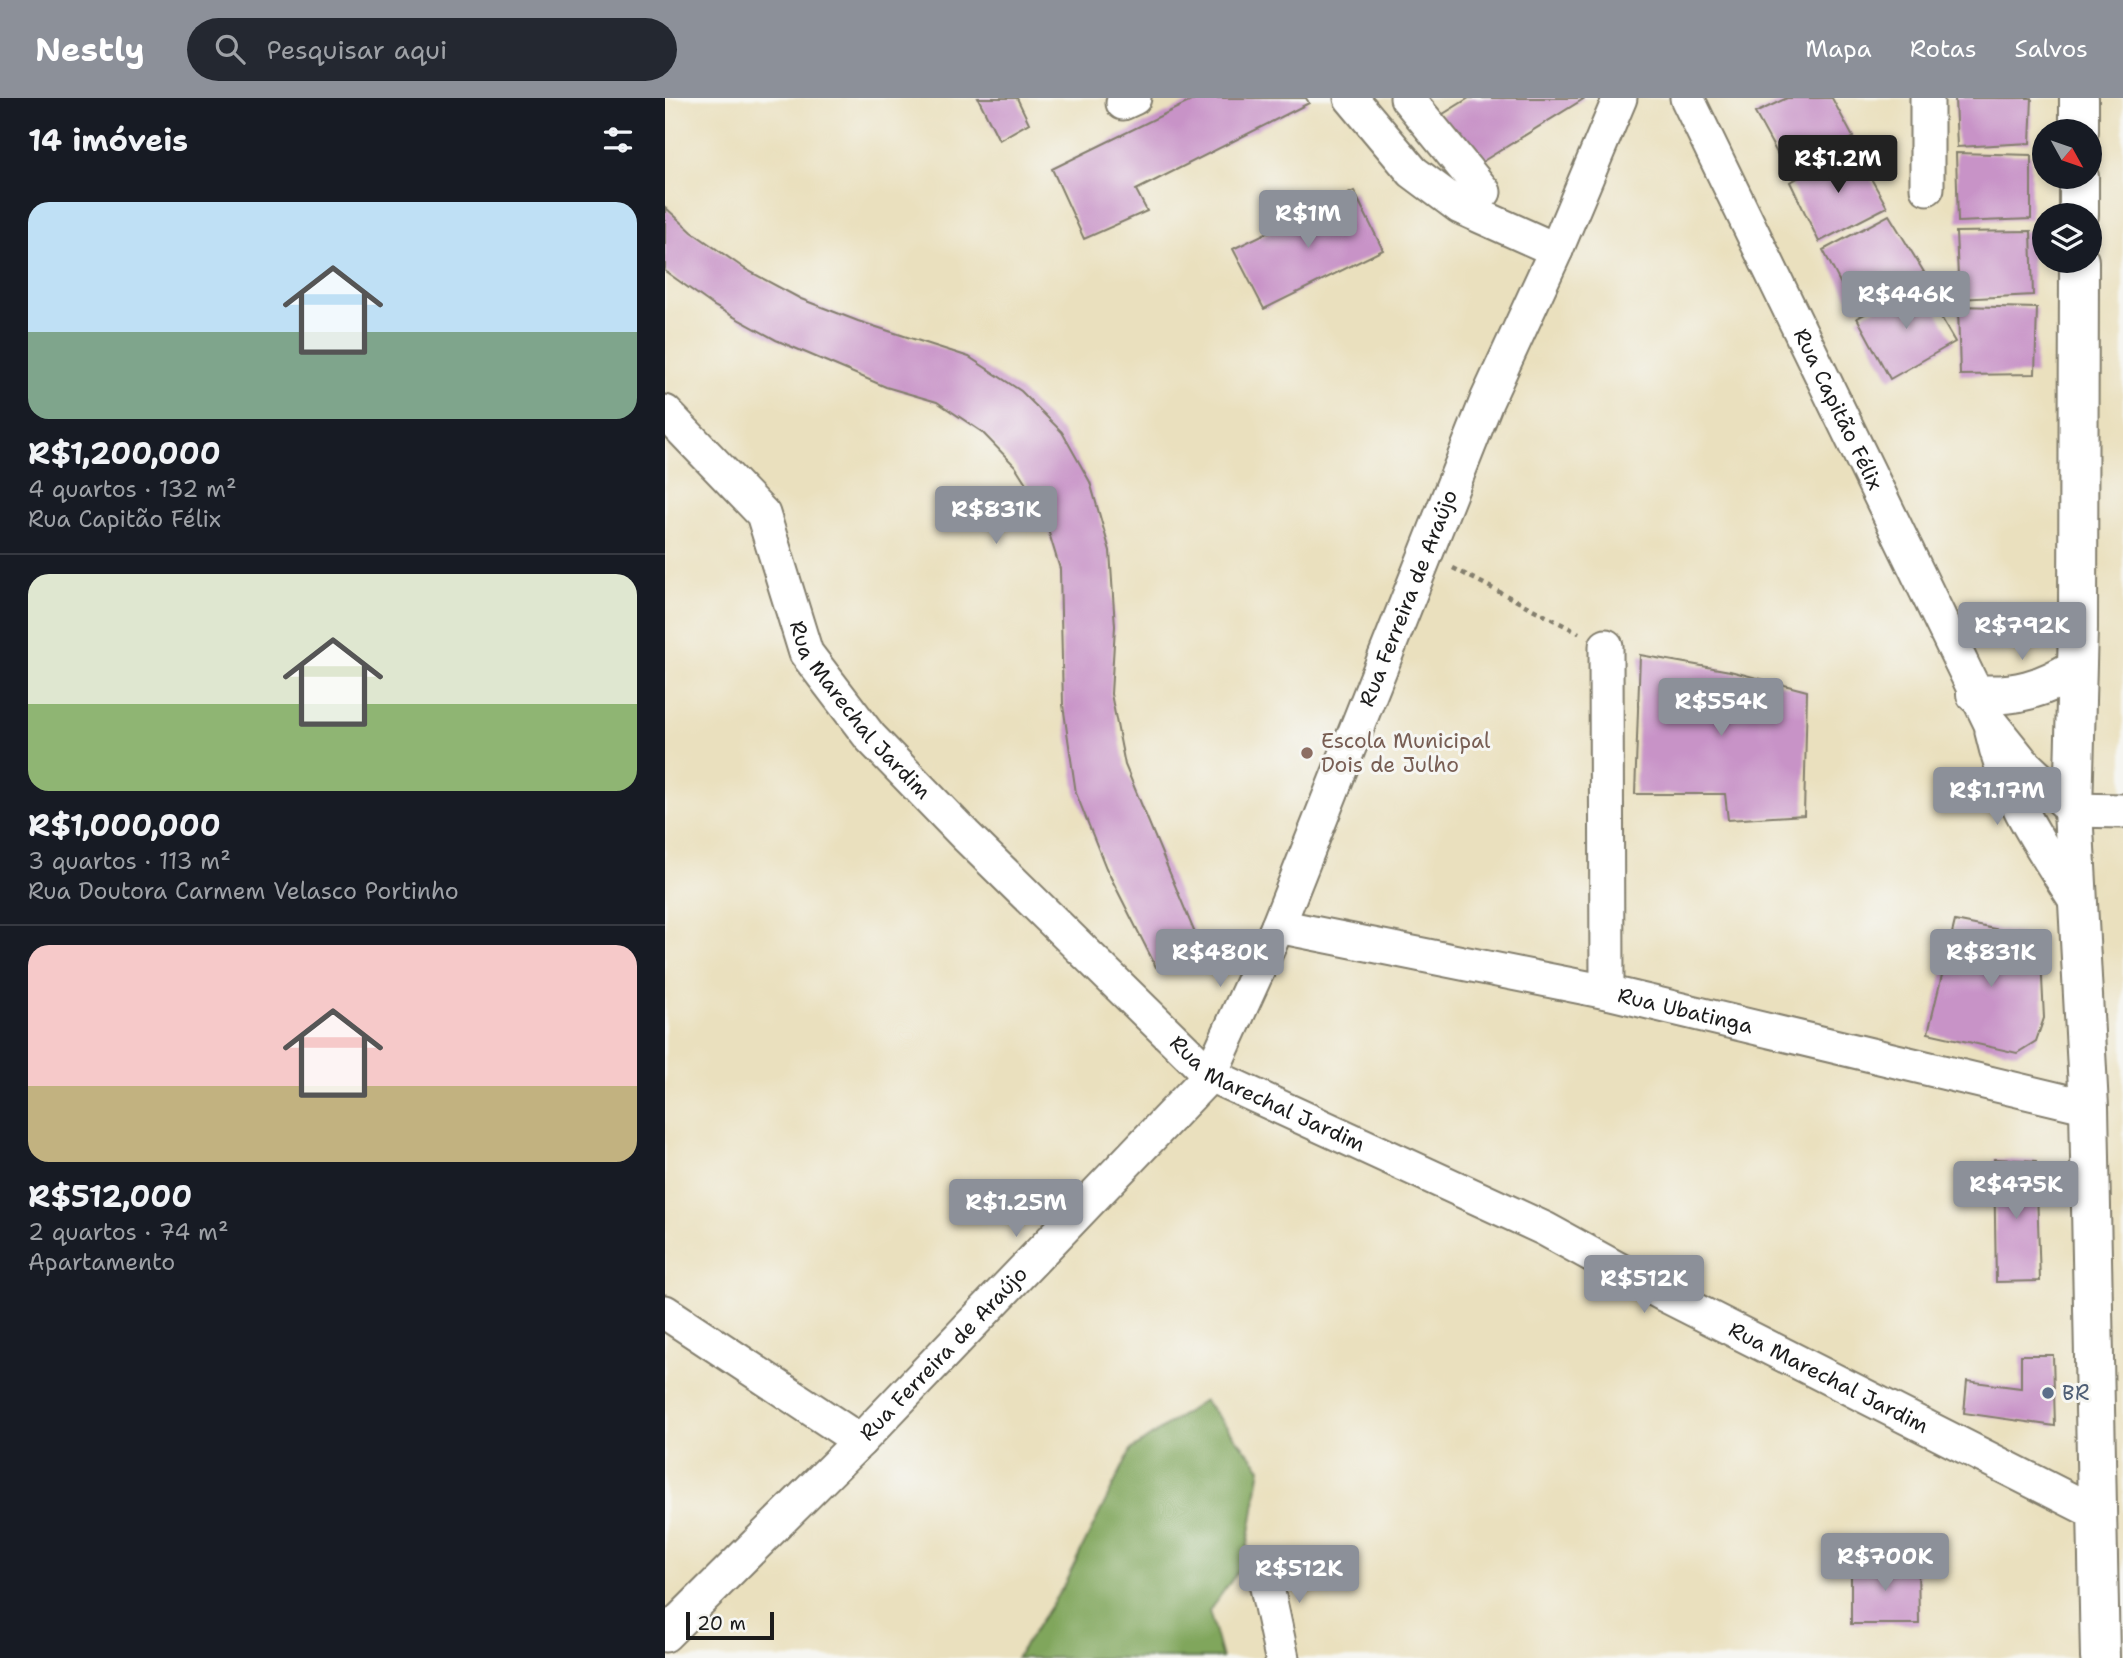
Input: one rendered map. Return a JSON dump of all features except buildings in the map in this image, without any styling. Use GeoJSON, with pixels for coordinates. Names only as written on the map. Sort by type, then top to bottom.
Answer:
{"type":"FeatureCollection","features":[{"type":"Feature","properties":{"kind":"main road"},"geometry":{"type":"LineString","coordinates":[[2079,98],[2079,119]]}},
{"type":"Feature","properties":{"kind":"main road"},"geometry":{"type":"LineString","coordinates":[[2079,273],[2073,810],[2089,1107],[2100,1658]]}},
{"type":"Feature","properties":{"kind":"main road"},"geometry":{"type":"LineString","coordinates":[[1983,708],[2002,696],[2029,692],[2054,682],[2076,668]]}},
{"type":"Feature","properties":{"kind":"street"},"geometry":{"type":"LineString","coordinates":[[1351,98],[1413,172],[1451,200],[1556,250]]}},
{"type":"Feature","properties":{"kind":"street","name":"Rua Ferreira de Araújo"},"geometry":{"type":"LineString","coordinates":[[665,1635],[860,1441],[1210,1075],[1278,926],[1487,400],[1556,250],[1621,98]]}},
{"type":"Feature","properties":{"kind":"street","name":"Rua Capitão Félix"},"geometry":{"type":"LineString","coordinates":[[1687,98],[1983,708],[2000,767],[2013,799],[2077,901]]}},
{"type":"Feature","properties":{"kind":"street"},"geometry":{"type":"LineString","coordinates":[[1927,98],[1927,188]]}},
{"type":"Feature","properties":{"kind":"street"},"geometry":{"type":"LineString","coordinates":[[1419,102],[1484,192]]}},
{"type":"Feature","properties":{"kind":"street","name":"Rua Marechal Jardim"},"geometry":{"type":"LineString","coordinates":[[665,412],[763,514],[806,653],[870,737],[965,835],[1210,1075],[1545,1229],[1665,1295],[2098,1514]]}},
{"type":"Feature","properties":{"kind":"street"},"geometry":{"type":"LineString","coordinates":[[1606,646],[1607,992]]}},
{"type":"Feature","properties":{"kind":"street","name":"Rua Capitão Félix"},"geometry":{"type":"LineString","coordinates":[[1983,708],[2023,763],[2073,810]]}},
{"type":"Feature","properties":{"kind":"street"},"geometry":{"type":"LineString","coordinates":[[2073,810],[2123,811]]}},
{"type":"Feature","properties":{"kind":"street","name":"Rua Ubatinga"},"geometry":{"type":"LineString","coordinates":[[1278,926],[1607,992],[2089,1107]]}},
{"type":"Feature","properties":{"kind":"street"},"geometry":{"type":"LineString","coordinates":[[665,1312],[860,1441]]}},
{"type":"Feature","properties":{"kind":"street"},"geometry":{"type":"LineString","coordinates":[[1262,1564],[1282,1658]]}},
{"type":"Feature","properties":{"kind":"path"},"geometry":{"type":"LineString","coordinates":[[1427,554],[1606,646]]}},
{"type":"Feature","properties":{"kind":"green space"},"geometry":{"type":"Polygon","coordinates":[[[1204,1400],[1261,1468],[1245,1562],[1209,1611],[1222,1658],[1016,1658],[1063,1587],[1131,1450],[1204,1400]]]}},
{"type":"Feature","properties":{"kind":"place","name":"Escola Municipal Dois de Julho"},"geometry":{"type":"Point","coordinates":[1307,753]}},
{"type":"Feature","properties":{"kind":"place","name":"BR"},"geometry":{"type":"Point","coordinates":[2048,1393]}}]}
